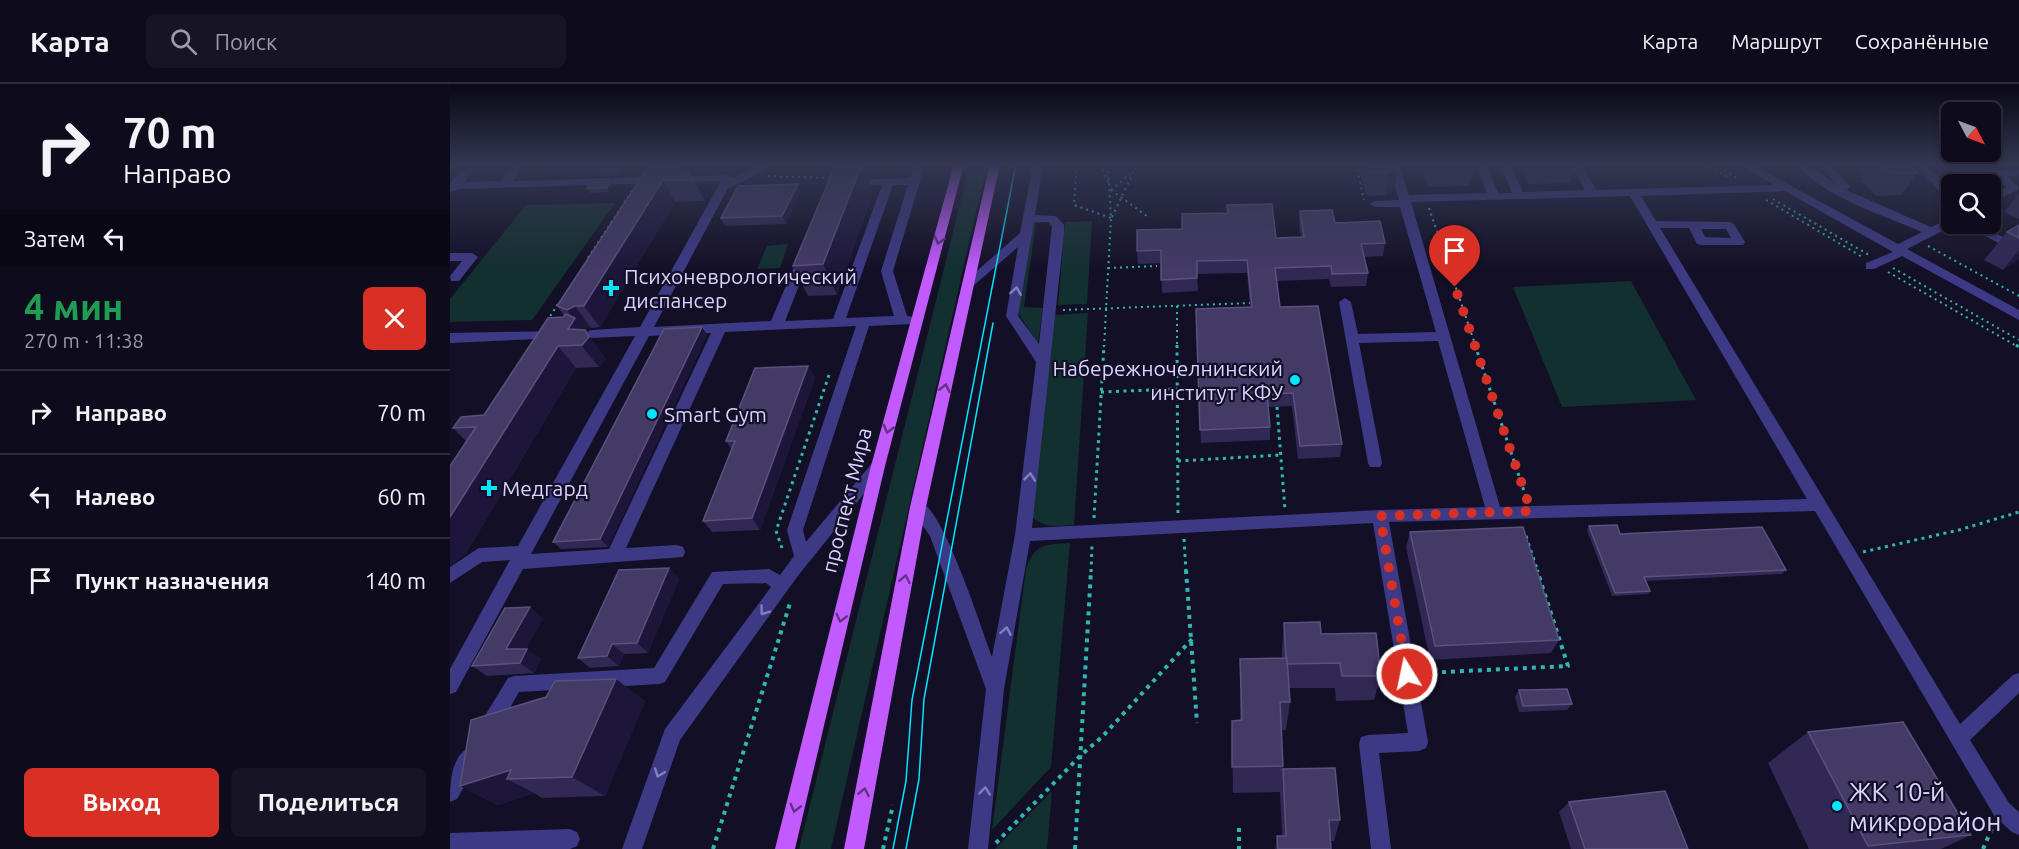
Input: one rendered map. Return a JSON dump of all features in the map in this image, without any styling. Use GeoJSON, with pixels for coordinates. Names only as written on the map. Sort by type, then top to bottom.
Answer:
{"type":"FeatureCollection","features":[{"type":"Feature","properties":{"kind":"main road","name":"проспект Мира"},"geometry":{"type":"LineString","coordinates":[[785,849],[878,466],[910,320],[948,200]]}},
{"type":"Feature","properties":{"kind":"main road"},"geometry":{"type":"LineString","coordinates":[[854,849],[918,507],[986,200]]}},
{"type":"Feature","properties":{"kind":"street"},"geometry":{"type":"LineString","coordinates":[[450,686],[717,200]]}},
{"type":"Feature","properties":{"kind":"street"},"geometry":{"type":"LineString","coordinates":[[838,323],[883,200]]}},
{"type":"Feature","properties":{"kind":"street"},"geometry":{"type":"LineString","coordinates":[[591,334],[910,320],[887,271],[908,200]]}},
{"type":"Feature","properties":{"kind":"street"},"geometry":{"type":"LineString","coordinates":[[1032,200],[1012,316],[1043,361]]}},
{"type":"Feature","properties":{"kind":"street"},"geometry":{"type":"LineString","coordinates":[[1371,206],[1413,200]]}},
{"type":"Feature","properties":{"kind":"street"},"geometry":{"type":"LineString","coordinates":[[1638,200],[1958,738],[2002,810],[2019,825]]}},
{"type":"Feature","properties":{"kind":"street"},"geometry":{"type":"LineString","coordinates":[[1807,200],[2019,316]]}},
{"type":"Feature","properties":{"kind":"street"},"geometry":{"type":"LineString","coordinates":[[1859,200],[1931,231]]}},
{"type":"Feature","properties":{"kind":"street"},"geometry":{"type":"LineString","coordinates":[[1404,201],[1494,512]]}},
{"type":"Feature","properties":{"kind":"street"},"geometry":{"type":"LineString","coordinates":[[978,849],[995,689],[1023,535],[1043,361],[1053,225],[1028,219]]}},
{"type":"Feature","properties":{"kind":"street"},"geometry":{"type":"LineString","coordinates":[[1652,224],[1693,225]]}},
{"type":"Feature","properties":{"kind":"street"},"geometry":{"type":"LineString","coordinates":[[1875,264],[1941,226]]}},
{"type":"Feature","properties":{"kind":"street"},"geometry":{"type":"LineString","coordinates":[[1988,234],[2019,250]]}},
{"type":"Feature","properties":{"kind":"street"},"geometry":{"type":"LineString","coordinates":[[968,284],[1025,235]]}},
{"type":"Feature","properties":{"kind":"street"},"geometry":{"type":"LineString","coordinates":[[776,326],[810,243]]}},
{"type":"Feature","properties":{"kind":"street"},"geometry":{"type":"LineString","coordinates":[[450,257],[472,257],[455,278]]}},
{"type":"Feature","properties":{"kind":"street"},"geometry":{"type":"LineString","coordinates":[[1345,302],[1375,464]]}},
{"type":"Feature","properties":{"kind":"street"},"geometry":{"type":"LineString","coordinates":[[803,558],[795,530],[864,322]]}},
{"type":"Feature","properties":{"kind":"street"},"geometry":{"type":"LineString","coordinates":[[614,556],[720,328]]}},
{"type":"Feature","properties":{"kind":"street"},"geometry":{"type":"LineString","coordinates":[[450,338],[535,340],[566,334]]}},
{"type":"Feature","properties":{"kind":"street"},"geometry":{"type":"LineString","coordinates":[[1352,339],[1443,336]]}},
{"type":"Feature","properties":{"kind":"street"},"geometry":{"type":"LineString","coordinates":[[632,849],[672,735],[803,558],[878,466]]}},
{"type":"Feature","properties":{"kind":"street"},"geometry":{"type":"LineString","coordinates":[[1023,535],[1380,516],[1820,505]]}},
{"type":"Feature","properties":{"kind":"street"},"geometry":{"type":"LineString","coordinates":[[918,507],[937,533],[995,689]]}},
{"type":"Feature","properties":{"kind":"street"},"geometry":{"type":"LineString","coordinates":[[1380,516],[1419,742],[1368,744],[1381,849]]}},
{"type":"Feature","properties":{"kind":"street"},"geometry":{"type":"LineString","coordinates":[[450,576],[479,555],[614,556],[676,552]]}},
{"type":"Feature","properties":{"kind":"street"},"geometry":{"type":"LineString","coordinates":[[450,792],[514,684],[659,676],[718,577],[769,576],[787,579]]}},
{"type":"Feature","properties":{"kind":"street"},"geometry":{"type":"LineString","coordinates":[[1958,738],[2019,681]]}},
{"type":"Feature","properties":{"kind":"street"},"geometry":{"type":"LineString","coordinates":[[450,843],[570,839]]}},
{"type":"Feature","properties":{"kind":"path"},"geometry":{"type":"LineString","coordinates":[[588,258],[625,200]]}},
{"type":"Feature","properties":{"kind":"path"},"geometry":{"type":"LineString","coordinates":[[1074,200],[1074,205],[1111,218]]}},
{"type":"Feature","properties":{"kind":"path"},"geometry":{"type":"LineString","coordinates":[[1093,520],[1111,200]]}},
{"type":"Feature","properties":{"kind":"path"},"geometry":{"type":"LineString","coordinates":[[1111,218],[1120,200]]}},
{"type":"Feature","properties":{"kind":"path"},"geometry":{"type":"LineString","coordinates":[[1121,200],[1147,216]]}},
{"type":"Feature","properties":{"kind":"path"},"geometry":{"type":"LineString","coordinates":[[1369,200],[1371,206]]}},
{"type":"Feature","properties":{"kind":"path"},"geometry":{"type":"LineString","coordinates":[[1407,674],[1568,666],[1524,511],[1426,200]]}},
{"type":"Feature","properties":{"kind":"path"},"geometry":{"type":"LineString","coordinates":[[1774,200],[1875,264],[1899,272],[2019,340]]}},
{"type":"Feature","properties":{"kind":"path"},"geometry":{"type":"LineString","coordinates":[[1108,268],[1156,266]]}},
{"type":"Feature","properties":{"kind":"path"},"geometry":{"type":"LineString","coordinates":[[1894,275],[1905,269]]}},
{"type":"Feature","properties":{"kind":"path"},"geometry":{"type":"LineString","coordinates":[[535,340],[563,297]]}},
{"type":"Feature","properties":{"kind":"path"},"geometry":{"type":"LineString","coordinates":[[1046,305],[1106,308],[1250,303]]}},
{"type":"Feature","properties":{"kind":"path"},"geometry":{"type":"LineString","coordinates":[[1101,392],[1177,389]]}},
{"type":"Feature","properties":{"kind":"path"},"geometry":{"type":"LineString","coordinates":[[1277,407],[1286,520]]}},
{"type":"Feature","properties":{"kind":"path"},"geometry":{"type":"LineString","coordinates":[[1178,461],[1281,455]]}},
{"type":"Feature","properties":{"kind":"path"},"geometry":{"type":"LineString","coordinates":[[1850,555],[1959,530],[2019,512]]}},
{"type":"Feature","properties":{"kind":"path"},"geometry":{"type":"LineString","coordinates":[[1075,849],[1092,542]]}},
{"type":"Feature","properties":{"kind":"path"},"geometry":{"type":"LineString","coordinates":[[713,849],[792,597],[787,579]]}},
{"type":"Feature","properties":{"kind":"path"},"geometry":{"type":"LineString","coordinates":[[991,849],[1080,756],[1102,737],[1192,639]]}},
{"type":"Feature","properties":{"kind":"path"},"geometry":{"type":"LineString","coordinates":[[883,849],[893,805]]}},
{"type":"Feature","properties":{"kind":"path"},"geometry":{"type":"LineString","coordinates":[[1983,849],[1994,823]]}},
{"type":"Feature","properties":{"kind":"path"},"geometry":{"type":"LineString","coordinates":[[1239,828],[1239,849]]}},
{"type":"Feature","properties":{"kind":"green space"},"geometry":{"type":"Polygon","coordinates":[[[961,200],[979,200],[831,849],[799,849],[961,200]]]}},
{"type":"Feature","properties":{"kind":"green space"},"geometry":{"type":"Polygon","coordinates":[[[615,203],[532,320],[450,322],[450,299],[526,205],[615,203]]]}},
{"type":"Feature","properties":{"kind":"green space"},"geometry":{"type":"Polygon","coordinates":[[[1037,221],[1050,221],[1053,226],[1049,226],[1049,222],[1036,223],[1024,307],[1043,308],[1038,343],[1018,313],[1031,225],[1037,221]]]}},
{"type":"Feature","properties":{"kind":"green space"},"geometry":{"type":"Polygon","coordinates":[[[1092,221],[1087,304],[1058,305],[1065,222],[1092,221]]]}},
{"type":"Feature","properties":{"kind":"green space"},"geometry":{"type":"Polygon","coordinates":[[[788,244],[780,268],[757,269],[767,246],[788,244]]]}},
{"type":"Feature","properties":{"kind":"green space"},"geometry":{"type":"Polygon","coordinates":[[[1631,281],[1696,400],[1562,407],[1513,287],[1631,281]]]}},
{"type":"Feature","properties":{"kind":"green space"},"geometry":{"type":"Polygon","coordinates":[[[1088,313],[1074,525],[1047,525],[1032,517],[1055,315],[1088,313]]]}},
{"type":"Feature","properties":{"kind":"green space"},"geometry":{"type":"Polygon","coordinates":[[[1070,543],[1051,767],[992,830],[1026,569],[1033,555],[1042,547],[1070,543]]]}},
{"type":"Feature","properties":{"kind":"green space"},"geometry":{"type":"Polygon","coordinates":[[[1052,791],[1047,849],[995,849],[1052,791]]]}},
{"type":"Feature","properties":{"kind":"building"},"geometry":{"type":"Polygon","coordinates":[[[627,200],[651,200],[584,306],[575,306],[567,310],[557,306],[627,200]]]}},
{"type":"Feature","properties":{"kind":"building"},"geometry":{"type":"Polygon","coordinates":[[[731,200],[790,200],[782,216],[721,218],[731,200]]]}},
{"type":"Feature","properties":{"kind":"building"},"geometry":{"type":"Polygon","coordinates":[[[821,200],[848,200],[823,264],[793,266],[821,200]]]}},
{"type":"Feature","properties":{"kind":"building"},"geometry":{"type":"Polygon","coordinates":[[[1272,204],[1276,238],[1304,237],[1300,211],[1332,210],[1335,223],[1380,221],[1385,243],[1361,244],[1368,273],[1332,274],[1331,266],[1275,268],[1280,307],[1318,306],[1342,444],[1300,446],[1293,393],[1267,394],[1270,427],[1200,430],[1196,309],[1252,307],[1247,260],[1197,261],[1197,278],[1161,280],[1161,250],[1137,251],[1137,230],[1182,229],[1182,214],[1228,213],[1227,205],[1272,204]]]}},
{"type":"Feature","properties":{"kind":"building"},"geometry":{"type":"Polygon","coordinates":[[[2019,225],[2019,238],[2007,232],[2019,225]]]}},
{"type":"Feature","properties":{"kind":"building"},"geometry":{"type":"Polygon","coordinates":[[[566,314],[575,318],[568,329],[585,330],[589,337],[582,345],[558,346],[450,517],[450,466],[476,427],[453,428],[461,417],[484,415],[548,318],[563,317],[566,314]]]}},
{"type":"Feature","properties":{"kind":"building"},"geometry":{"type":"Polygon","coordinates":[[[702,327],[600,539],[553,542],[664,329],[702,327]]]}},
{"type":"Feature","properties":{"kind":"building"},"geometry":{"type":"Polygon","coordinates":[[[808,366],[752,518],[703,521],[735,441],[726,441],[755,368],[808,366]]]}},
{"type":"Feature","properties":{"kind":"building"},"geometry":{"type":"Polygon","coordinates":[[[1617,525],[1620,534],[1762,527],[1786,570],[1644,577],[1650,591],[1615,593],[1589,526],[1617,525]]]}},
{"type":"Feature","properties":{"kind":"building"},"geometry":{"type":"Polygon","coordinates":[[[1523,527],[1559,640],[1435,646],[1410,532],[1523,527]]]}},
{"type":"Feature","properties":{"kind":"building"},"geometry":{"type":"Polygon","coordinates":[[[669,568],[637,643],[612,644],[607,656],[578,658],[619,570],[669,568]]]}},
{"type":"Feature","properties":{"kind":"building"},"geometry":{"type":"Polygon","coordinates":[[[530,607],[506,649],[527,649],[520,663],[472,666],[505,608],[530,607]]]}},
{"type":"Feature","properties":{"kind":"building"},"geometry":{"type":"Polygon","coordinates":[[[1320,622],[1321,634],[1376,633],[1381,676],[1342,676],[1340,663],[1287,664],[1284,623],[1320,622]]]}},
{"type":"Feature","properties":{"kind":"building"},"geometry":{"type":"Polygon","coordinates":[[[1287,658],[1290,702],[1280,702],[1283,766],[1232,767],[1232,721],[1242,720],[1240,659],[1287,658]]]}},
{"type":"Feature","properties":{"kind":"building"},"geometry":{"type":"Polygon","coordinates":[[[616,679],[572,777],[507,779],[511,770],[460,786],[471,720],[546,697],[555,681],[616,679]]]}},
{"type":"Feature","properties":{"kind":"building"},"geometry":{"type":"Polygon","coordinates":[[[1567,689],[1572,704],[1523,706],[1519,690],[1567,689]]]}},
{"type":"Feature","properties":{"kind":"building"},"geometry":{"type":"Polygon","coordinates":[[[1903,722],[1971,835],[1868,846],[1808,732],[1903,722]]]}},
{"type":"Feature","properties":{"kind":"building"},"geometry":{"type":"Polygon","coordinates":[[[1335,768],[1340,820],[1329,820],[1331,849],[1278,849],[1277,836],[1286,836],[1283,769],[1335,768]]]}},
{"type":"Feature","properties":{"kind":"building"},"geometry":{"type":"Polygon","coordinates":[[[1665,791],[1688,849],[1585,849],[1569,802],[1665,791]]]}},
{"type":"Feature","properties":{"kind":"tram line"},"geometry":{"type":"LineString","coordinates":[[893,849],[906,781],[912,700],[1009,200]]}},
{"type":"Feature","properties":{"kind":"tram line"},"geometry":{"type":"LineString","coordinates":[[906,849],[919,779],[924,699],[993,323]]}},
{"type":"Feature","properties":{"kind":"place","name":"Психоневрологический диспансер"},"geometry":{"type":"Point","coordinates":[611,288]}},
{"type":"Feature","properties":{"kind":"place","name":"Набережночелнинский институт КФУ"},"geometry":{"type":"Point","coordinates":[1295,380]}},
{"type":"Feature","properties":{"kind":"place","name":"Smart Gym"},"geometry":{"type":"Point","coordinates":[652,414]}},
{"type":"Feature","properties":{"kind":"place","name":"Медгард"},"geometry":{"type":"Point","coordinates":[489,488]}},
{"type":"Feature","properties":{"kind":"place","name":"ЖК 10-й микрорайон"},"geometry":{"type":"Point","coordinates":[1837,806]}},
{"type":"Feature","properties":{"kind":"route"},"geometry":{"type":"LineString","coordinates":[[1407,674],[1380,516],[1531,511],[1455,287]]}}]}
